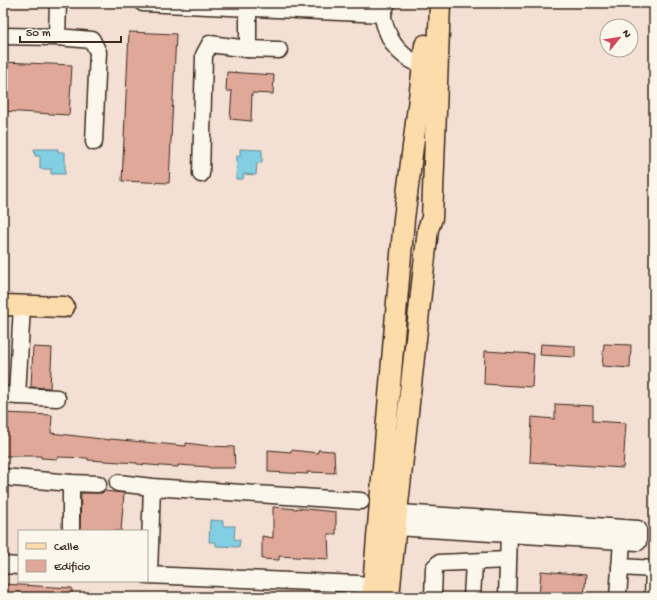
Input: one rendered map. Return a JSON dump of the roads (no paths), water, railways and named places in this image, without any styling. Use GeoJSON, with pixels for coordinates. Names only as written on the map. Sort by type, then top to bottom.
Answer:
{"type":"FeatureCollection","features":[{"type":"Feature","properties":{"kind":"main road"},"geometry":{"type":"LineString","coordinates":[[381,592],[428,229],[432,218],[428,3]]}},
{"type":"Feature","properties":{"kind":"main road"},"geometry":{"type":"LineString","coordinates":[[390,517],[404,219],[440,3]]}},
{"type":"Feature","properties":{"kind":"main road"},"geometry":{"type":"LineString","coordinates":[[12,306],[64,307]]}},
{"type":"Feature","properties":{"kind":"street"},"geometry":{"type":"LineString","coordinates":[[57,37],[58,3]]}},
{"type":"Feature","properties":{"kind":"street"},"geometry":{"type":"LineString","coordinates":[[143,3],[385,9],[384,24],[388,36],[395,47],[405,57],[430,68]]}},
{"type":"Feature","properties":{"kind":"street"},"geometry":{"type":"LineString","coordinates":[[241,6],[248,49]]}},
{"type":"Feature","properties":{"kind":"street"},"geometry":{"type":"LineString","coordinates":[[3,36],[57,37],[92,40],[98,52],[94,142]]}},
{"type":"Feature","properties":{"kind":"street"},"geometry":{"type":"LineString","coordinates":[[201,174],[204,55],[210,44],[248,49],[279,50]]}},
{"type":"Feature","properties":{"kind":"street"},"geometry":{"type":"LineString","coordinates":[[12,306],[10,396],[57,398]]}},
{"type":"Feature","properties":{"kind":"street"},"geometry":{"type":"LineString","coordinates":[[3,477],[98,484]]}},
{"type":"Feature","properties":{"kind":"street"},"geometry":{"type":"LineString","coordinates":[[71,483],[71,530]]}},
{"type":"Feature","properties":{"kind":"street"},"geometry":{"type":"LineString","coordinates":[[118,483],[152,487],[362,501]]}},
{"type":"Feature","properties":{"kind":"street"},"geometry":{"type":"LineString","coordinates":[[152,487],[148,574],[350,584],[381,592]]}},
{"type":"Feature","properties":{"kind":"street"},"geometry":{"type":"LineString","coordinates":[[390,517],[638,529],[638,542],[510,534],[390,517]]}},
{"type":"Feature","properties":{"kind":"street"},"geometry":{"type":"LineString","coordinates":[[507,597],[510,534]]}},
{"type":"Feature","properties":{"kind":"street"},"geometry":{"type":"LineString","coordinates":[[618,597],[622,541]]}},
{"type":"Feature","properties":{"kind":"street"},"geometry":{"type":"LineString","coordinates":[[433,597],[434,568],[439,563],[508,560]]}},
{"type":"Feature","properties":{"kind":"street"},"geometry":{"type":"LineString","coordinates":[[472,597],[474,562]]}},
{"type":"Feature","properties":{"kind":"street"},"geometry":{"type":"LineString","coordinates":[[3,565],[18,566]]}},
{"type":"Feature","properties":{"kind":"street"},"geometry":{"type":"LineString","coordinates":[[620,567],[654,569],[653,597]]}},
{"type":"Feature","properties":{"kind":"water"},"geometry":{"type":"Polygon","coordinates":[[[34,149],[58,149],[58,152],[65,152],[65,174],[51,174],[51,169],[40,169],[40,156],[35,156],[34,149]]]}},
{"type":"Feature","properties":{"kind":"water"},"geometry":{"type":"Polygon","coordinates":[[[240,149],[262,150],[262,163],[257,163],[256,175],[244,174],[243,179],[236,179],[237,156],[240,156],[240,149]]]}},
{"type":"Feature","properties":{"kind":"water"},"geometry":{"type":"Polygon","coordinates":[[[210,520],[223,521],[223,526],[235,526],[234,539],[240,540],[239,547],[216,546],[216,542],[209,542],[210,520]]]}}]}
